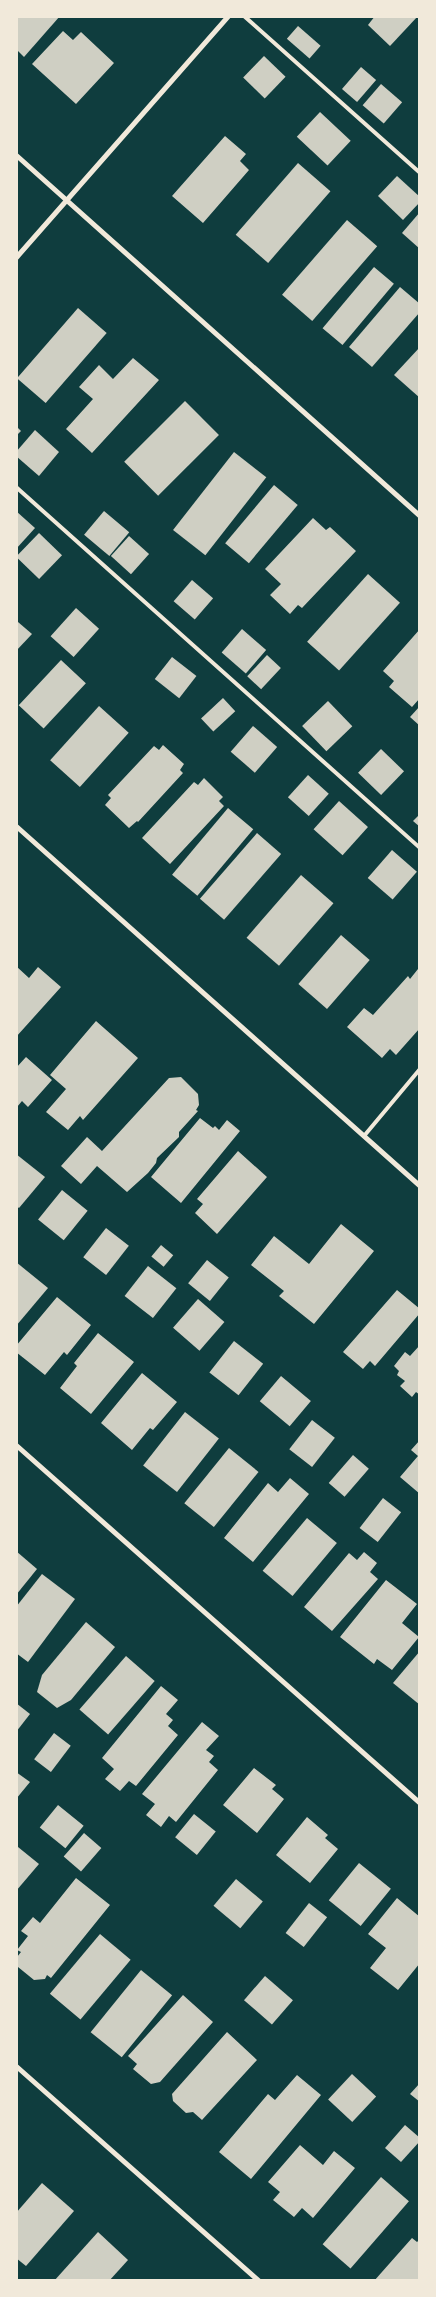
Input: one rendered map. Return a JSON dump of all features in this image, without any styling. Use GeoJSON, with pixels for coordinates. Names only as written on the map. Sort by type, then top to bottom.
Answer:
{"type":"FeatureCollection","features":[{"type":"Feature","properties":{"kind":"street"},"geometry":{"type":"LineString","coordinates":[[16,257],[228,16]]}},
{"type":"Feature","properties":{"kind":"street"},"geometry":{"type":"LineString","coordinates":[[16,155],[420,516]]}},
{"type":"Feature","properties":{"kind":"street"},"geometry":{"type":"LineString","coordinates":[[16,826],[420,1186]]}},
{"type":"Feature","properties":{"kind":"street"},"geometry":{"type":"LineString","coordinates":[[16,1446],[420,1803]]}},
{"type":"Feature","properties":{"kind":"street"},"geometry":{"type":"LineString","coordinates":[[16,2066],[259,2281]]}},
{"type":"Feature","properties":{"kind":"lane"},"geometry":{"type":"LineString","coordinates":[[244,16],[420,173]]}},
{"type":"Feature","properties":{"kind":"lane"},"geometry":{"type":"LineString","coordinates":[[16,487],[420,848]]}},
{"type":"Feature","properties":{"kind":"lane"},"geometry":{"type":"LineString","coordinates":[[364,1136],[420,1069]]}},
{"type":"Feature","properties":{"kind":"building"},"geometry":{"type":"Polygon","coordinates":[[[16,16],[60,16],[24,57],[16,49],[16,16]]]}},
{"type":"Feature","properties":{"kind":"building"},"geometry":{"type":"Polygon","coordinates":[[[375,16],[418,16],[390,46],[368,25],[375,16]]]}},
{"type":"Feature","properties":{"kind":"building"},"geometry":{"type":"Polygon","coordinates":[[[298,26],[321,46],[309,59],[287,39],[298,26]]]}},
{"type":"Feature","properties":{"kind":"building"},"geometry":{"type":"Polygon","coordinates":[[[63,31],[73,40],[81,32],[114,63],[76,104],[32,64],[63,31]]]}},
{"type":"Feature","properties":{"kind":"building"},"geometry":{"type":"Polygon","coordinates":[[[264,56],[286,77],[265,98],[243,78],[264,56]]]}},
{"type":"Feature","properties":{"kind":"building"},"geometry":{"type":"Polygon","coordinates":[[[361,67],[376,80],[357,102],[342,89],[361,67]]]}},
{"type":"Feature","properties":{"kind":"building"},"geometry":{"type":"Polygon","coordinates":[[[381,84],[402,102],[384,124],[363,105],[381,84]]]}},
{"type":"Feature","properties":{"kind":"building"},"geometry":{"type":"Polygon","coordinates":[[[320,112],[351,141],[328,166],[297,137],[320,112]]]}},
{"type":"Feature","properties":{"kind":"building"},"geometry":{"type":"Polygon","coordinates":[[[225,136],[246,154],[240,161],[249,170],[203,223],[172,196],[225,136]]]}},
{"type":"Feature","properties":{"kind":"building"},"geometry":{"type":"Polygon","coordinates":[[[298,163],[330,191],[268,263],[236,235],[298,163]]]}},
{"type":"Feature","properties":{"kind":"building"},"geometry":{"type":"Polygon","coordinates":[[[397,176],[420,197],[420,202],[403,220],[378,196],[397,176]]]}},
{"type":"Feature","properties":{"kind":"building"},"geometry":{"type":"Polygon","coordinates":[[[420,212],[420,249],[402,233],[420,212]]]}},
{"type":"Feature","properties":{"kind":"building"},"geometry":{"type":"Polygon","coordinates":[[[347,220],[377,246],[312,321],[282,295],[347,220]]]}},
{"type":"Feature","properties":{"kind":"building"},"geometry":{"type":"Polygon","coordinates":[[[374,267],[394,284],[342,345],[323,328],[374,267]]]}},
{"type":"Feature","properties":{"kind":"building"},"geometry":{"type":"Polygon","coordinates":[[[400,287],[420,304],[420,312],[372,367],[349,347],[400,287]]]}},
{"type":"Feature","properties":{"kind":"building"},"geometry":{"type":"Polygon","coordinates":[[[78,308],[107,333],[46,403],[17,378],[78,308]]]}},
{"type":"Feature","properties":{"kind":"building"},"geometry":{"type":"Polygon","coordinates":[[[420,347],[420,398],[394,375],[420,347]]]}},
{"type":"Feature","properties":{"kind":"building"},"geometry":{"type":"Polygon","coordinates":[[[133,358],[159,380],[92,453],[66,429],[93,399],[79,387],[99,365],[113,379],[133,358]]]}},
{"type":"Feature","properties":{"kind":"building"},"geometry":{"type":"Polygon","coordinates":[[[185,401],[219,435],[158,496],[124,462],[185,401]]]}},
{"type":"Feature","properties":{"kind":"building"},"geometry":{"type":"Polygon","coordinates":[[[16,426],[21,431],[16,436],[16,426]]]}},
{"type":"Feature","properties":{"kind":"building"},"geometry":{"type":"Polygon","coordinates":[[[35,430],[59,452],[39,476],[16,456],[16,452],[35,430]]]}},
{"type":"Feature","properties":{"kind":"building"},"geometry":{"type":"Polygon","coordinates":[[[234,452],[266,477],[205,555],[173,530],[234,452]]]}},
{"type":"Feature","properties":{"kind":"building"},"geometry":{"type":"Polygon","coordinates":[[[274,485],[298,505],[249,563],[225,543],[274,485]]]}},
{"type":"Feature","properties":{"kind":"building"},"geometry":{"type":"Polygon","coordinates":[[[16,511],[35,528],[16,549],[16,511]]]}},
{"type":"Feature","properties":{"kind":"building"},"geometry":{"type":"Polygon","coordinates":[[[104,511],[129,532],[109,556],[84,535],[104,511]]]}},
{"type":"Feature","properties":{"kind":"building"},"geometry":{"type":"Polygon","coordinates":[[[313,518],[326,530],[330,527],[356,551],[302,608],[298,605],[290,614],[270,595],[281,584],[265,569],[313,518]]]}},
{"type":"Feature","properties":{"kind":"building"},"geometry":{"type":"Polygon","coordinates":[[[39,533],[62,555],[39,579],[16,557],[39,533]]]}},
{"type":"Feature","properties":{"kind":"building"},"geometry":{"type":"Polygon","coordinates":[[[129,536],[149,554],[131,574],[111,556],[129,536]]]}},
{"type":"Feature","properties":{"kind":"building"},"geometry":{"type":"Polygon","coordinates":[[[368,574],[400,603],[339,670],[307,642],[368,574]]]}},
{"type":"Feature","properties":{"kind":"building"},"geometry":{"type":"Polygon","coordinates":[[[192,580],[213,598],[195,620],[174,601],[192,580]]]}},
{"type":"Feature","properties":{"kind":"building"},"geometry":{"type":"Polygon","coordinates":[[[76,608],[99,629],[74,657],[51,636],[76,608]]]}},
{"type":"Feature","properties":{"kind":"building"},"geometry":{"type":"Polygon","coordinates":[[[18,622],[32,634],[16,651],[16,625],[18,622]]]}},
{"type":"Feature","properties":{"kind":"building"},"geometry":{"type":"Polygon","coordinates":[[[242,629],[266,650],[246,673],[222,652],[242,629]]]}},
{"type":"Feature","properties":{"kind":"building"},"geometry":{"type":"Polygon","coordinates":[[[420,629],[420,698],[412,707],[389,687],[394,681],[383,671],[420,629]]]}},
{"type":"Feature","properties":{"kind":"building"},"geometry":{"type":"Polygon","coordinates":[[[267,655],[281,668],[261,689],[247,676],[267,655]]]}},
{"type":"Feature","properties":{"kind":"building"},"geometry":{"type":"Polygon","coordinates":[[[172,657],[196,676],[179,698],[155,679],[172,657]]]}},
{"type":"Feature","properties":{"kind":"building"},"geometry":{"type":"Polygon","coordinates":[[[61,660],[86,683],[44,729],[19,705],[61,660]]]}},
{"type":"Feature","properties":{"kind":"building"},"geometry":{"type":"Polygon","coordinates":[[[223,698],[235,711],[213,732],[201,718],[223,698]]]}},
{"type":"Feature","properties":{"kind":"building"},"geometry":{"type":"Polygon","coordinates":[[[328,701],[352,726],[326,751],[302,726],[328,701]]]}},
{"type":"Feature","properties":{"kind":"building"},"geometry":{"type":"Polygon","coordinates":[[[99,706],[129,733],[80,787],[50,760],[99,706]]]}},
{"type":"Feature","properties":{"kind":"building"},"geometry":{"type":"Polygon","coordinates":[[[420,706],[420,726],[410,717],[420,706]]]}},
{"type":"Feature","properties":{"kind":"building"},"geometry":{"type":"Polygon","coordinates":[[[253,726],[277,747],[255,773],[231,752],[253,726]]]}},
{"type":"Feature","properties":{"kind":"building"},"geometry":{"type":"Polygon","coordinates":[[[163,745],[184,764],[180,770],[183,773],[138,822],[129,828],[105,805],[111,798],[108,795],[154,746],[159,750],[163,745]]]}},
{"type":"Feature","properties":{"kind":"building"},"geometry":{"type":"Polygon","coordinates":[[[381,749],[404,771],[381,795],[358,773],[381,749]]]}},
{"type":"Feature","properties":{"kind":"building"},"geometry":{"type":"Polygon","coordinates":[[[308,775],[329,794],[309,816],[288,797],[308,775]]]}},
{"type":"Feature","properties":{"kind":"building"},"geometry":{"type":"Polygon","coordinates":[[[204,778],[223,797],[219,801],[224,806],[170,864],[142,838],[194,782],[198,785],[204,778]]]}},
{"type":"Feature","properties":{"kind":"building"},"geometry":{"type":"Polygon","coordinates":[[[339,801],[368,827],[343,855],[314,829],[339,801]]]}},
{"type":"Feature","properties":{"kind":"building"},"geometry":{"type":"Polygon","coordinates":[[[228,808],[253,829],[197,896],[172,875],[228,808]]]}},
{"type":"Feature","properties":{"kind":"building"},"geometry":{"type":"Polygon","coordinates":[[[420,814],[420,827],[413,821],[420,814]]]}},
{"type":"Feature","properties":{"kind":"building"},"geometry":{"type":"Polygon","coordinates":[[[257,833],[281,854],[224,920],[200,899],[257,833]]]}},
{"type":"Feature","properties":{"kind":"building"},"geometry":{"type":"Polygon","coordinates":[[[392,850],[417,872],[393,900],[368,878],[392,850]]]}},
{"type":"Feature","properties":{"kind":"building"},"geometry":{"type":"Polygon","coordinates":[[[301,875],[333,903],[279,966],[247,938],[301,875]]]}},
{"type":"Feature","properties":{"kind":"building"},"geometry":{"type":"Polygon","coordinates":[[[341,935],[370,960],[327,1009],[298,984],[341,935]]]}},
{"type":"Feature","properties":{"kind":"building"},"geometry":{"type":"Polygon","coordinates":[[[16,966],[29,978],[38,967],[61,987],[16,1037],[16,966]]]}},
{"type":"Feature","properties":{"kind":"building"},"geometry":{"type":"Polygon","coordinates":[[[418,969],[420,1028],[396,1055],[390,1049],[382,1058],[347,1027],[364,1008],[373,1015],[408,976],[410,979],[418,969]]]}},
{"type":"Feature","properties":{"kind":"building"},"geometry":{"type":"Polygon","coordinates":[[[96,1021],[138,1058],[83,1120],[80,1116],[68,1130],[46,1112],[66,1089],[50,1075],[96,1021]]]}},
{"type":"Feature","properties":{"kind":"building"},"geometry":{"type":"Polygon","coordinates":[[[26,1057],[52,1080],[28,1107],[22,1101],[17,1107],[16,1068],[26,1057]]]}},
{"type":"Feature","properties":{"kind":"building"},"geometry":{"type":"Polygon","coordinates":[[[181,1077],[198,1094],[199,1105],[196,1110],[198,1111],[179,1132],[179,1137],[157,1158],[156,1163],[148,1173],[127,1192],[97,1166],[81,1184],[61,1166],[87,1137],[102,1151],[169,1078],[181,1077]]]}},
{"type":"Feature","properties":{"kind":"building"},"geometry":{"type":"Polygon","coordinates":[[[200,1118],[213,1128],[215,1126],[219,1130],[227,1120],[240,1131],[181,1203],[151,1177],[200,1118]]]}},
{"type":"Feature","properties":{"kind":"building"},"geometry":{"type":"Polygon","coordinates":[[[238,1151],[267,1177],[217,1234],[195,1213],[203,1204],[197,1199],[238,1151]]]}},
{"type":"Feature","properties":{"kind":"building"},"geometry":{"type":"Polygon","coordinates":[[[16,1154],[45,1177],[19,1208],[16,1206],[16,1154]]]}},
{"type":"Feature","properties":{"kind":"building"},"geometry":{"type":"Polygon","coordinates":[[[62,1190],[88,1211],[64,1240],[38,1220],[62,1190]]]}},
{"type":"Feature","properties":{"kind":"building"},"geometry":{"type":"Polygon","coordinates":[[[341,1224],[374,1251],[314,1324],[279,1296],[284,1291],[251,1265],[274,1236],[309,1264],[341,1224]]]}},
{"type":"Feature","properties":{"kind":"building"},"geometry":{"type":"Polygon","coordinates":[[[106,1228],[129,1246],[106,1275],[83,1257],[106,1228]]]}},
{"type":"Feature","properties":{"kind":"building"},"geometry":{"type":"Polygon","coordinates":[[[161,1245],[173,1255],[164,1267],[151,1256],[161,1245]]]}},
{"type":"Feature","properties":{"kind":"building"},"geometry":{"type":"Polygon","coordinates":[[[207,1260],[229,1278],[210,1301],[188,1283],[207,1260]]]}},
{"type":"Feature","properties":{"kind":"building"},"geometry":{"type":"Polygon","coordinates":[[[16,1262],[48,1288],[16,1326],[16,1262]]]}},
{"type":"Feature","properties":{"kind":"building"},"geometry":{"type":"Polygon","coordinates":[[[148,1266],[176,1288],[153,1318],[125,1296],[148,1266]]]}},
{"type":"Feature","properties":{"kind":"building"},"geometry":{"type":"Polygon","coordinates":[[[397,1290],[420,1309],[420,1313],[375,1366],[370,1361],[363,1369],[343,1352],[397,1290]]]}},
{"type":"Feature","properties":{"kind":"building"},"geometry":{"type":"Polygon","coordinates":[[[57,1297],[91,1325],[67,1355],[64,1352],[45,1375],[16,1352],[16,1346],[57,1297]]]}},
{"type":"Feature","properties":{"kind":"building"},"geometry":{"type":"Polygon","coordinates":[[[198,1299],[224,1322],[199,1351],[173,1328],[198,1299]]]}},
{"type":"Feature","properties":{"kind":"building"},"geometry":{"type":"Polygon","coordinates":[[[98,1333],[134,1362],[91,1414],[60,1388],[77,1366],[74,1363],[98,1333]]]}},
{"type":"Feature","properties":{"kind":"building"},"geometry":{"type":"Polygon","coordinates":[[[234,1341],[263,1364],[239,1395],[209,1373],[234,1341]]]}},
{"type":"Feature","properties":{"kind":"building"},"geometry":{"type":"Polygon","coordinates":[[[420,1345],[420,1395],[416,1392],[412,1397],[400,1386],[405,1381],[397,1375],[399,1371],[394,1366],[405,1352],[410,1356],[420,1345]]]}},
{"type":"Feature","properties":{"kind":"building"},"geometry":{"type":"Polygon","coordinates":[[[142,1373],[177,1402],[153,1430],[150,1428],[132,1450],[101,1423],[142,1373]]]}},
{"type":"Feature","properties":{"kind":"building"},"geometry":{"type":"Polygon","coordinates":[[[281,1376],[311,1401],[290,1426],[260,1401],[281,1376]]]}},
{"type":"Feature","properties":{"kind":"building"},"geometry":{"type":"Polygon","coordinates":[[[185,1412],[219,1438],[177,1492],[143,1466],[185,1412]]]}},
{"type":"Feature","properties":{"kind":"building"},"geometry":{"type":"Polygon","coordinates":[[[312,1420],[335,1438],[312,1467],[289,1449],[312,1420]]]}},
{"type":"Feature","properties":{"kind":"building"},"geometry":{"type":"Polygon","coordinates":[[[420,1440],[420,1494],[400,1477],[418,1456],[411,1450],[420,1440]]]}},
{"type":"Feature","properties":{"kind":"building"},"geometry":{"type":"Polygon","coordinates":[[[229,1448],[259,1472],[214,1527],[184,1503],[229,1448]]]}},
{"type":"Feature","properties":{"kind":"building"},"geometry":{"type":"Polygon","coordinates":[[[353,1455],[369,1469],[345,1497],[329,1483],[353,1455]]]}},
{"type":"Feature","properties":{"kind":"building"},"geometry":{"type":"Polygon","coordinates":[[[290,1478],[309,1494],[253,1562],[224,1538],[268,1483],[278,1492],[290,1478]]]}},
{"type":"Feature","properties":{"kind":"building"},"geometry":{"type":"Polygon","coordinates":[[[383,1498],[401,1512],[378,1542],[360,1528],[383,1498]]]}},
{"type":"Feature","properties":{"kind":"building"},"geometry":{"type":"Polygon","coordinates":[[[307,1518],[337,1543],[293,1596],[263,1571],[307,1518]]]}},
{"type":"Feature","properties":{"kind":"building"},"geometry":{"type":"Polygon","coordinates":[[[16,1551],[37,1569],[16,1595],[16,1551]]]}},
{"type":"Feature","properties":{"kind":"building"},"geometry":{"type":"Polygon","coordinates":[[[364,1552],[377,1563],[370,1572],[378,1579],[332,1631],[304,1607],[349,1553],[357,1560],[364,1552]]]}},
{"type":"Feature","properties":{"kind":"building"},"geometry":{"type":"Polygon","coordinates":[[[42,1574],[75,1599],[28,1662],[16,1653],[16,1607],[42,1574]]]}},
{"type":"Feature","properties":{"kind":"building"},"geometry":{"type":"Polygon","coordinates":[[[386,1580],[417,1604],[402,1623],[419,1637],[392,1670],[377,1659],[374,1664],[340,1637],[386,1580]]]}},
{"type":"Feature","properties":{"kind":"building"},"geometry":{"type":"Polygon","coordinates":[[[86,1622],[115,1647],[71,1700],[57,1708],[37,1692],[42,1675],[86,1622]]]}},
{"type":"Feature","properties":{"kind":"building"},"geometry":{"type":"Polygon","coordinates":[[[420,1651],[420,1705],[393,1683],[420,1651]]]}},
{"type":"Feature","properties":{"kind":"building"},"geometry":{"type":"Polygon","coordinates":[[[126,1656],[155,1681],[108,1735],[79,1710],[126,1656]]]}},
{"type":"Feature","properties":{"kind":"building"},"geometry":{"type":"Polygon","coordinates":[[[161,1686],[178,1700],[166,1714],[173,1720],[168,1726],[178,1735],[136,1786],[129,1781],[120,1791],[105,1779],[114,1769],[102,1758],[161,1686]]]}},
{"type":"Feature","properties":{"kind":"building"},"geometry":{"type":"Polygon","coordinates":[[[16,1703],[30,1714],[16,1732],[16,1703]]]}},
{"type":"Feature","properties":{"kind":"building"},"geometry":{"type":"Polygon","coordinates":[[[202,1722],[219,1736],[206,1750],[214,1756],[209,1762],[218,1770],[176,1822],[169,1816],[161,1827],[146,1815],[155,1804],[142,1794],[202,1722]]]}},
{"type":"Feature","properties":{"kind":"building"},"geometry":{"type":"Polygon","coordinates":[[[54,1733],[71,1746],[51,1772],[34,1759],[54,1733]]]}},
{"type":"Feature","properties":{"kind":"building"},"geometry":{"type":"Polygon","coordinates":[[[254,1768],[276,1785],[272,1789],[284,1799],[257,1833],[223,1805],[254,1768]]]}},
{"type":"Feature","properties":{"kind":"building"},"geometry":{"type":"Polygon","coordinates":[[[16,1772],[30,1782],[16,1799],[16,1772]]]}},
{"type":"Feature","properties":{"kind":"building"},"geometry":{"type":"Polygon","coordinates":[[[58,1805],[84,1826],[65,1848],[40,1828],[58,1805]]]}},
{"type":"Feature","properties":{"kind":"building"},"geometry":{"type":"Polygon","coordinates":[[[194,1814],[216,1832],[197,1855],[175,1837],[194,1814]]]}},
{"type":"Feature","properties":{"kind":"building"},"geometry":{"type":"Polygon","coordinates":[[[307,1817],[328,1835],[325,1838],[338,1849],[310,1883],[276,1855],[307,1817]]]}},
{"type":"Feature","properties":{"kind":"building"},"geometry":{"type":"Polygon","coordinates":[[[84,1833],[101,1848],[81,1871],[64,1856],[84,1833]]]}},
{"type":"Feature","properties":{"kind":"building"},"geometry":{"type":"Polygon","coordinates":[[[18,1847],[39,1864],[16,1891],[16,1849],[18,1847]]]}},
{"type":"Feature","properties":{"kind":"building"},"geometry":{"type":"Polygon","coordinates":[[[359,1863],[391,1889],[361,1926],[329,1900],[359,1863]]]}},
{"type":"Feature","properties":{"kind":"building"},"geometry":{"type":"Polygon","coordinates":[[[76,1878],[110,1905],[51,1978],[47,1975],[45,1979],[34,1980],[18,1967],[17,1957],[21,1952],[17,1950],[28,1936],[21,1931],[33,1917],[40,1923],[76,1878]]]}},
{"type":"Feature","properties":{"kind":"building"},"geometry":{"type":"Polygon","coordinates":[[[236,1879],[263,1901],[240,1928],[214,1906],[236,1879]]]}},
{"type":"Feature","properties":{"kind":"building"},"geometry":{"type":"Polygon","coordinates":[[[397,1898],[420,1917],[420,1963],[398,1990],[370,1968],[386,1948],[368,1934],[397,1898]]]}},
{"type":"Feature","properties":{"kind":"building"},"geometry":{"type":"Polygon","coordinates":[[[309,1903],[327,1917],[304,1947],[286,1933],[309,1903]]]}},
{"type":"Feature","properties":{"kind":"building"},"geometry":{"type":"Polygon","coordinates":[[[100,1934],[131,1960],[81,2019],[50,1994],[100,1934]]]}},
{"type":"Feature","properties":{"kind":"building"},"geometry":{"type":"Polygon","coordinates":[[[141,1970],[172,1995],[122,2057],[91,2032],[141,1970]]]}},
{"type":"Feature","properties":{"kind":"building"},"geometry":{"type":"Polygon","coordinates":[[[265,1976],[293,2000],[272,2024],[244,2000],[265,1976]]]}},
{"type":"Feature","properties":{"kind":"building"},"geometry":{"type":"Polygon","coordinates":[[[183,1995],[213,2022],[160,2082],[151,2084],[133,2069],[137,2064],[128,2056],[183,1995]]]}},
{"type":"Feature","properties":{"kind":"building"},"geometry":{"type":"Polygon","coordinates":[[[227,2032],[257,2060],[202,2120],[193,2112],[186,2113],[173,2101],[172,2094],[227,2032]]]}},
{"type":"Feature","properties":{"kind":"building"},"geometry":{"type":"Polygon","coordinates":[[[352,2074],[376,2097],[352,2122],[328,2100],[352,2074]]]}},
{"type":"Feature","properties":{"kind":"building"},"geometry":{"type":"Polygon","coordinates":[[[297,2075],[321,2095],[251,2179],[219,2152],[268,2094],[275,2100],[297,2075]]]}},
{"type":"Feature","properties":{"kind":"building"},"geometry":{"type":"Polygon","coordinates":[[[420,2083],[420,2102],[410,2094],[420,2083]]]}},
{"type":"Feature","properties":{"kind":"building"},"geometry":{"type":"Polygon","coordinates":[[[405,2125],[420,2138],[420,2141],[401,2162],[385,2148],[405,2125]]]}},
{"type":"Feature","properties":{"kind":"building"},"geometry":{"type":"Polygon","coordinates":[[[300,2145],[323,2165],[334,2151],[355,2168],[313,2218],[302,2208],[294,2217],[273,2200],[280,2192],[268,2182],[300,2145]]]}},
{"type":"Feature","properties":{"kind":"building"},"geometry":{"type":"Polygon","coordinates":[[[381,2177],[409,2201],[351,2268],[323,2244],[381,2177]]]}},
{"type":"Feature","properties":{"kind":"building"},"geometry":{"type":"Polygon","coordinates":[[[42,2183],[74,2211],[26,2266],[16,2258],[16,2213],[42,2183]]]}},
{"type":"Feature","properties":{"kind":"building"},"geometry":{"type":"Polygon","coordinates":[[[98,2232],[128,2260],[109,2281],[54,2281],[98,2232]]]}},
{"type":"Feature","properties":{"kind":"building"},"geometry":{"type":"Polygon","coordinates":[[[412,2238],[417,2242],[420,2239],[420,2281],[374,2281],[412,2238]]]}}]}
